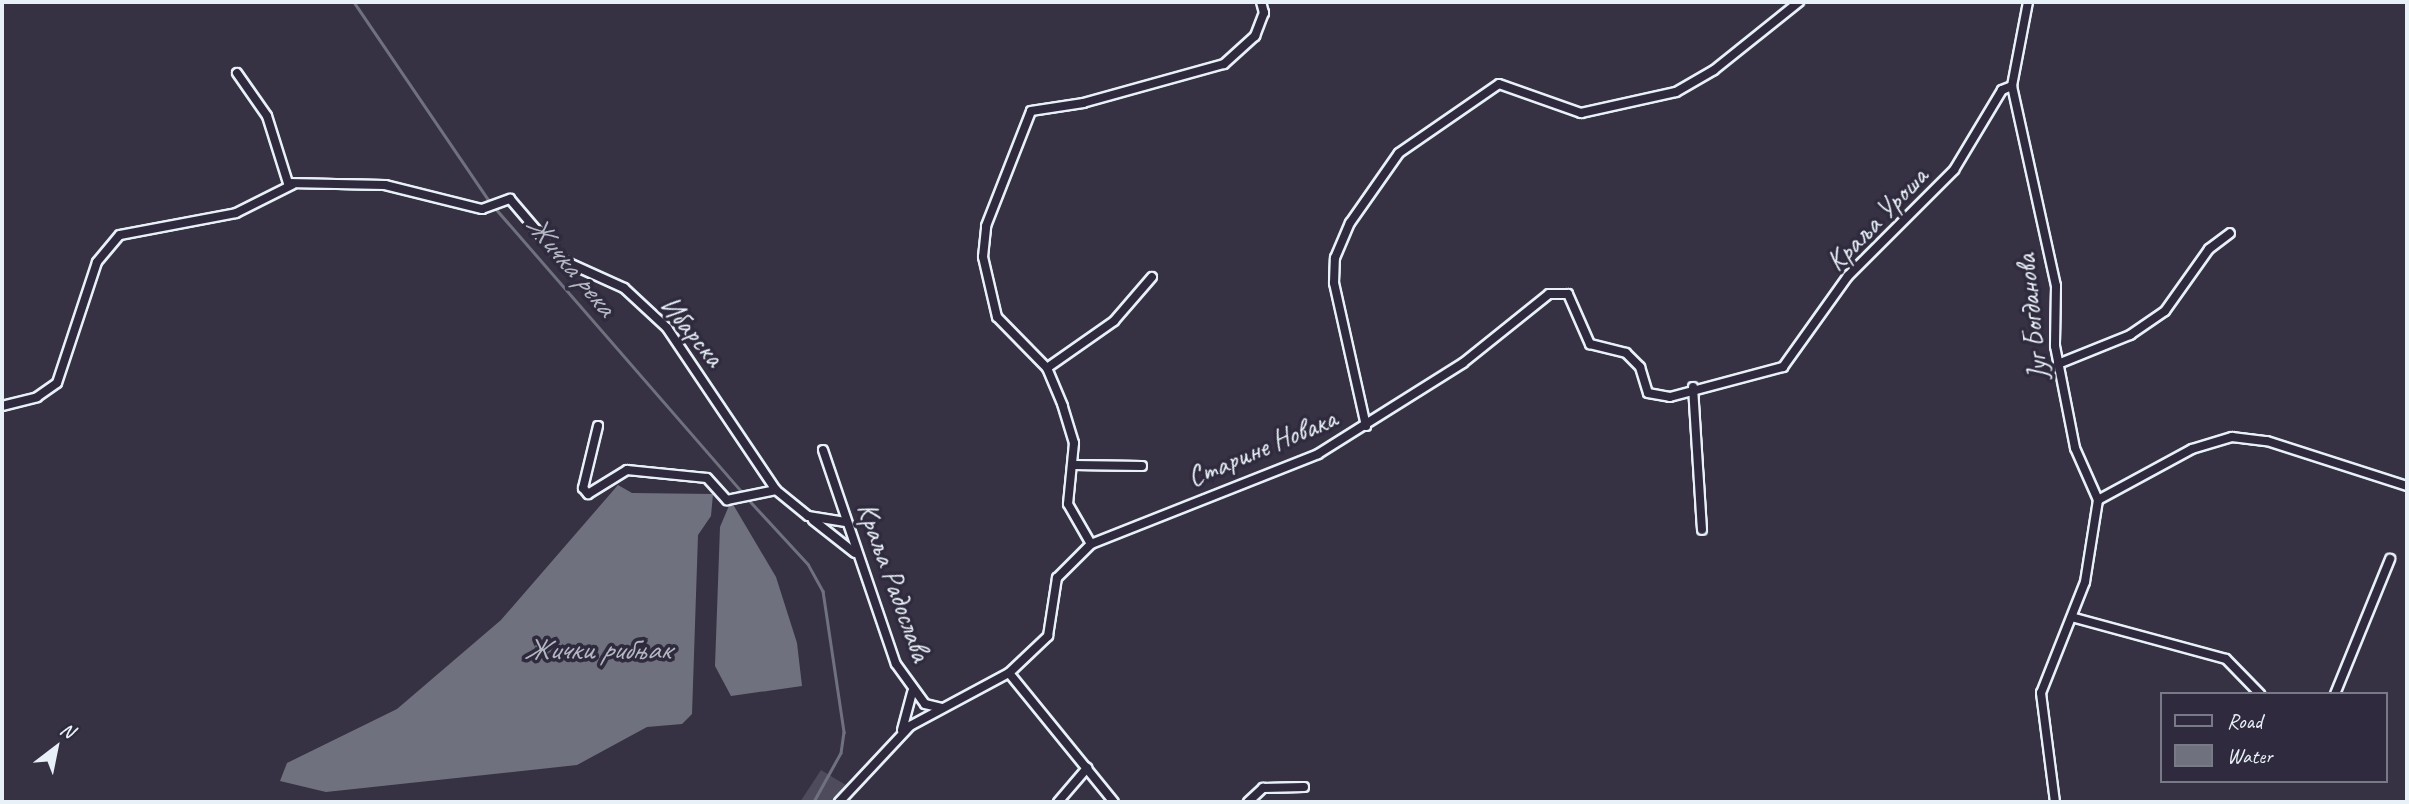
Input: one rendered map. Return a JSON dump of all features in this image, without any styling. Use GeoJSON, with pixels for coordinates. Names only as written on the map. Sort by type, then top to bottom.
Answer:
{"type":"FeatureCollection","features":[{"type":"Feature","properties":{"kind":"street"},"geometry":{"type":"LineString","coordinates":[[1091,544],[1068,504],[1074,465],[1073,429],[1047,368],[997,317],[983,257],[986,226],[1031,111],[1083,103],[1224,64],[1255,36],[1264,13],[1261,2]]}},
{"type":"Feature","properties":{"kind":"street","name":"Старине Новака"},"geometry":{"type":"LineString","coordinates":[[899,735],[1009,673],[1048,636],[1058,578],[1091,544],[1318,454],[1366,426],[1334,283],[1335,258],[1350,223],[1399,153],[1499,84],[1581,113],[1676,92],[1714,70],[1799,2]]}},
{"type":"Feature","properties":{"kind":"street","name":"Југ Богданова"},"geometry":{"type":"LineString","coordinates":[[2030,4],[2012,86],[2056,286],[2057,364],[2075,448],[2098,500]]}},
{"type":"Feature","properties":{"kind":"street"},"geometry":{"type":"LineString","coordinates":[[237,73],[267,116],[284,178],[296,184]]}},
{"type":"Feature","properties":{"kind":"street","name":"Краља Уроша"},"geometry":{"type":"LineString","coordinates":[[1366,426],[1463,363],[1549,294],[1568,294],[1590,344],[1626,353],[1640,367],[1648,393],[1670,397],[1693,387],[1769,374],[1795,356],[1848,276],[1934,194],[2002,90],[2012,86]]}},
{"type":"Feature","properties":{"kind":"street","name":"Ибарска"},"geometry":{"type":"LineString","coordinates":[[296,184],[350,181],[476,208],[506,198],[562,260],[624,288],[667,328],[776,490],[857,554]]}},
{"type":"Feature","properties":{"kind":"street"},"geometry":{"type":"LineString","coordinates":[[2,406],[37,397],[57,383],[97,262],[120,235],[236,213],[296,184]]}},
{"type":"Feature","properties":{"kind":"street"},"geometry":{"type":"LineString","coordinates":[[2057,364],[2130,335],[2165,311],[2209,249],[2230,233]]}},
{"type":"Feature","properties":{"kind":"street"},"geometry":{"type":"LineString","coordinates":[[1047,368],[1114,321],[1152,277]]}},
{"type":"Feature","properties":{"kind":"street"},"geometry":{"type":"LineString","coordinates":[[1693,387],[1702,530]]}},
{"type":"Feature","properties":{"kind":"street"},"geometry":{"type":"LineString","coordinates":[[598,426],[583,488],[588,494],[627,470],[702,477],[727,500],[750,492],[776,490]]}},
{"type":"Feature","properties":{"kind":"street"},"geometry":{"type":"LineString","coordinates":[[2055,802],[2041,693],[2046,668],[2075,618],[2098,500],[2192,449],[2232,437],[2267,441],[2407,486]]}},
{"type":"Feature","properties":{"kind":"street","name":"Краља Радослава"},"geometry":{"type":"LineString","coordinates":[[823,450],[857,554],[912,692],[933,708],[944,708]]}},
{"type":"Feature","properties":{"kind":"street"},"geometry":{"type":"LineString","coordinates":[[1074,465],[1142,466]]}},
{"type":"Feature","properties":{"kind":"street"},"geometry":{"type":"LineString","coordinates":[[808,516],[846,522]]}},
{"type":"Feature","properties":{"kind":"street"},"geometry":{"type":"LineString","coordinates":[[2337,692],[2390,559]]}},
{"type":"Feature","properties":{"kind":"street"},"geometry":{"type":"LineString","coordinates":[[2075,618],[2226,659],[2258,692]]}},
{"type":"Feature","properties":{"kind":"street"},"geometry":{"type":"LineString","coordinates":[[1009,673],[1114,802]]}},
{"type":"Feature","properties":{"kind":"street"},"geometry":{"type":"LineString","coordinates":[[839,802],[899,735],[912,692]]}},
{"type":"Feature","properties":{"kind":"street"},"geometry":{"type":"LineString","coordinates":[[1058,802],[1087,768]]}},
{"type":"Feature","properties":{"kind":"street"},"geometry":{"type":"LineString","coordinates":[[1248,802],[1263,788],[1304,787]]}},
{"type":"Feature","properties":{"kind":"shaded area"},"geometry":{"type":"Polygon","coordinates":[[[821,770],[849,787],[839,802],[800,802],[821,770]]]}},
{"type":"Feature","properties":{"kind":"water","name":"Жички рибњак"},"geometry":{"type":"Polygon","coordinates":[[[618,485],[632,493],[713,494],[711,516],[698,535],[692,714],[682,724],[647,727],[577,765],[326,792],[280,781],[287,763],[397,709],[501,620],[618,485]]]}},
{"type":"Feature","properties":{"kind":"water","name":"Жички рибњак"},"geometry":{"type":"Polygon","coordinates":[[[731,501],[776,577],[797,643],[802,686],[731,696],[715,666],[720,527],[731,501]]]}},
{"type":"Feature","properties":{"kind":"waterway","name":"Жичка река"},"geometry":{"type":"LineString","coordinates":[[354,2],[490,202],[744,494]]}},
{"type":"Feature","properties":{"kind":"waterway"},"geometry":{"type":"LineString","coordinates":[[748,499],[808,564],[823,591],[844,732],[841,753],[814,802]]}}]}
